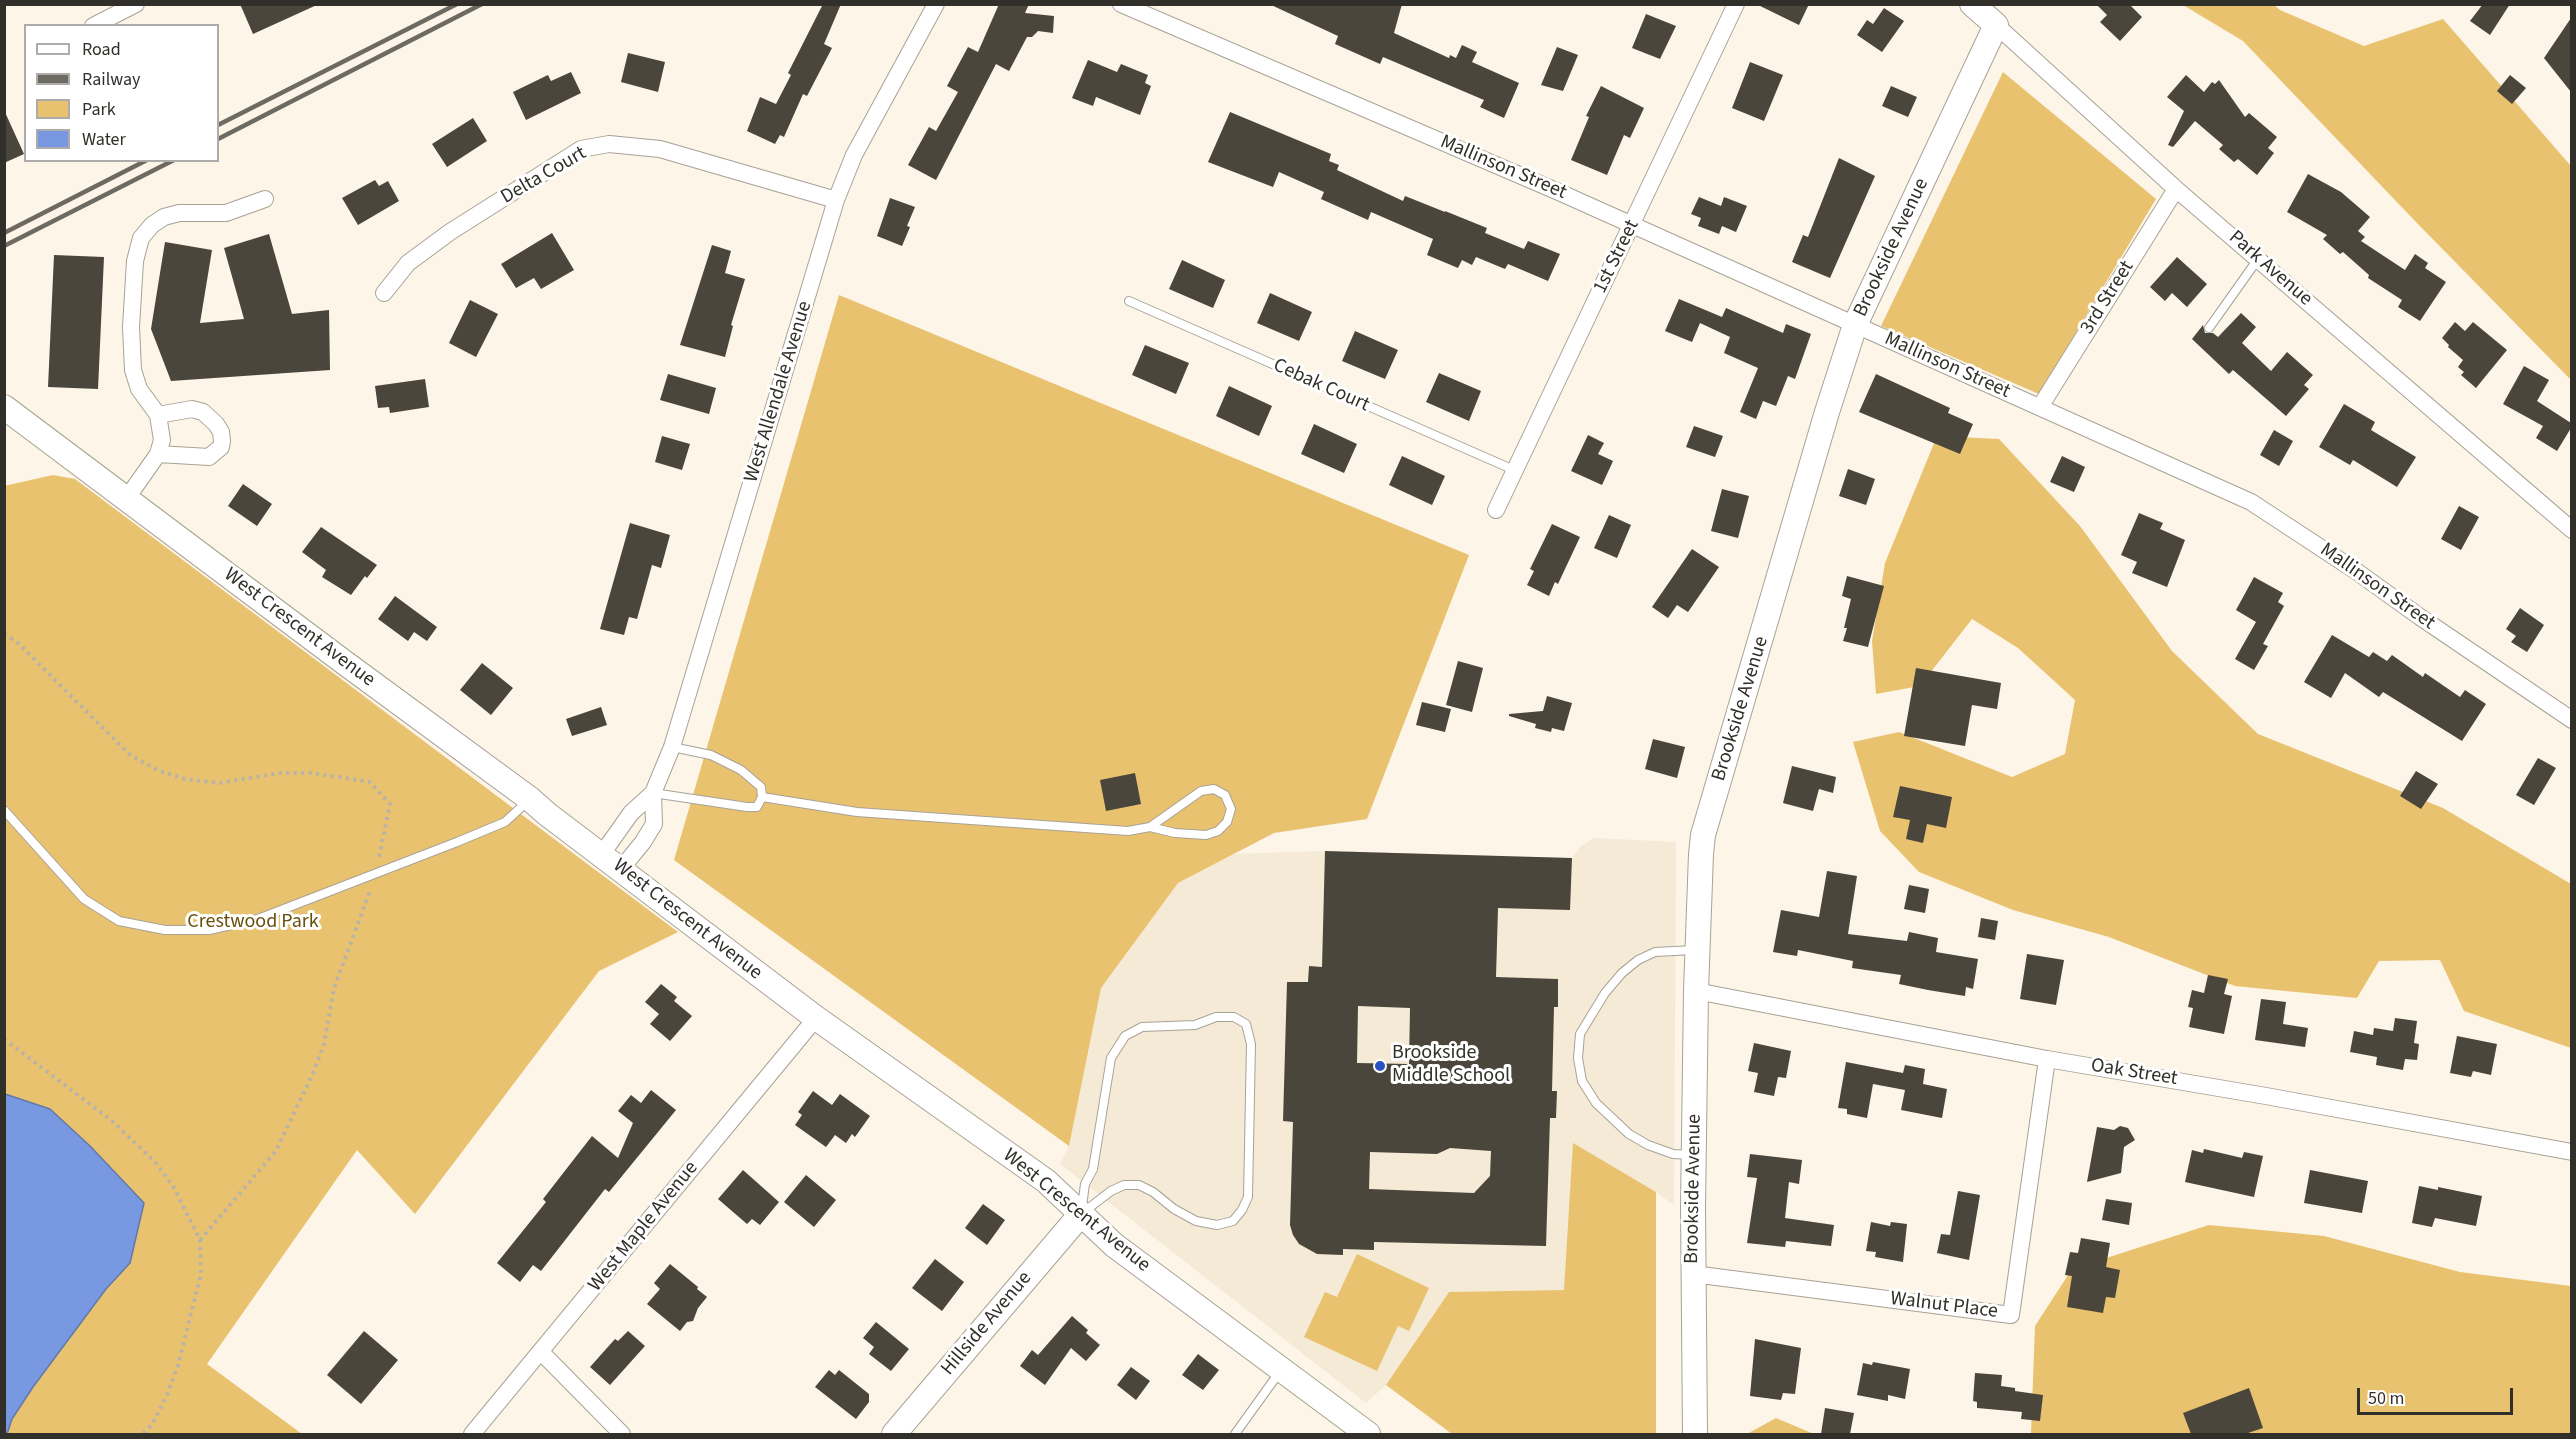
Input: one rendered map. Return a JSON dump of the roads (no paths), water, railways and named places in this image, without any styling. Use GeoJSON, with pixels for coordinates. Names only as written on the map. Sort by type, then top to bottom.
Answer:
{"type":"FeatureCollection","features":[{"type":"Feature","properties":{"kind":"main road","name":"Park Avenue"},"geometry":{"type":"LineString","coordinates":[[1972,4],[1996,25]]}},
{"type":"Feature","properties":{"kind":"main road","name":"Brookside Avenue"},"geometry":{"type":"LineString","coordinates":[[1695,1434],[1693,1274],[1696,991],[1703,835],[1827,412],[1856,325],[1996,25]]}},
{"type":"Feature","properties":{"kind":"main road","name":"West Crescent Avenue"},"geometry":{"type":"LineString","coordinates":[[4,406],[530,799],[816,1018],[1047,1181],[1114,1245],[1368,1434]]}},
{"type":"Feature","properties":{"kind":"main road","name":"Hillside Avenue"},"geometry":{"type":"LineString","coordinates":[[894,1434],[1082,1214]]}},
{"type":"Feature","properties":{"kind":"street"},"geometry":{"type":"LineString","coordinates":[[97,24],[136,4]]}},
{"type":"Feature","properties":{"kind":"street","name":"West Allendale Avenue"},"geometry":{"type":"LineString","coordinates":[[621,869],[644,842],[654,824],[653,793],[672,747],[836,200],[854,155],[936,4]]}},
{"type":"Feature","properties":{"kind":"street","name":"Mallinson Street"},"geometry":{"type":"LineString","coordinates":[[1121,4],[1561,193],[2252,502],[2571,720]]}},
{"type":"Feature","properties":{"kind":"street","name":"1st Street"},"geometry":{"type":"LineString","coordinates":[[1496,510],[1736,4]]}},
{"type":"Feature","properties":{"kind":"street","name":"Park Avenue"},"geometry":{"type":"LineString","coordinates":[[1996,25],[2176,189],[2571,530]]}},
{"type":"Feature","properties":{"kind":"street","name":"Delta Court"},"geometry":{"type":"LineString","coordinates":[[384,293],[408,263],[450,232],[581,149],[609,144],[660,149],[836,200]]}},
{"type":"Feature","properties":{"kind":"street","name":"3rd Street"},"geometry":{"type":"LineString","coordinates":[[2040,407],[2176,189]]}},
{"type":"Feature","properties":{"kind":"street"},"geometry":{"type":"LineString","coordinates":[[127,498],[158,454],[162,440],[158,415],[139,389],[133,370],[131,327],[135,261],[141,238],[152,225],[164,217],[179,213],[226,213],[265,199]]}},
{"type":"Feature","properties":{"kind":"street"},"geometry":{"type":"LineString","coordinates":[[158,415],[192,409],[203,412],[216,424],[221,432],[222,441],[221,447],[209,457],[158,454]]}},
{"type":"Feature","properties":{"kind":"street","name":"West Allendale Avenue"},"geometry":{"type":"LineString","coordinates":[[602,854],[631,813],[653,793]]}},
{"type":"Feature","properties":{"kind":"street","name":"Oak Street"},"geometry":{"type":"LineString","coordinates":[[1696,991],[2047,1059],[2266,1096],[2571,1152]]}},
{"type":"Feature","properties":{"kind":"street","name":"West Maple Avenue"},"geometry":{"type":"LineString","coordinates":[[472,1434],[542,1353],[816,1018]]}},
{"type":"Feature","properties":{"kind":"street","name":"Walnut Place"},"geometry":{"type":"LineString","coordinates":[[1693,1274],[2011,1315],[2047,1059]]}},
{"type":"Feature","properties":{"kind":"street"},"geometry":{"type":"LineString","coordinates":[[542,1353],[622,1434]]}},
{"type":"Feature","properties":{"kind":"lane"},"geometry":{"type":"LineString","coordinates":[[2209,328],[2258,259]]}},
{"type":"Feature","properties":{"kind":"lane","name":"Cebak Court"},"geometry":{"type":"LineString","coordinates":[[1129,302],[1514,470]]}},
{"type":"Feature","properties":{"kind":"lane"},"geometry":{"type":"LineString","coordinates":[[653,793],[747,807],[757,807],[762,797],[761,787],[741,770],[711,755],[672,747]]}},
{"type":"Feature","properties":{"kind":"lane"},"geometry":{"type":"LineString","coordinates":[[762,797],[857,812],[1128,831],[1150,827],[1175,833],[1206,835],[1218,831],[1227,822],[1231,809],[1225,795],[1214,789],[1201,791],[1150,827]]}},
{"type":"Feature","properties":{"kind":"lane"},"geometry":{"type":"LineString","coordinates":[[4,810],[84,899],[119,921],[165,930],[209,930],[258,919],[505,822],[530,799]]}},
{"type":"Feature","properties":{"kind":"lane"},"geometry":{"type":"LineString","coordinates":[[1695,1155],[1673,1154],[1648,1145],[1629,1134],[1596,1103],[1582,1081],[1578,1058],[1580,1034],[1605,993],[1623,973],[1638,960],[1655,952],[1698,950]]}},
{"type":"Feature","properties":{"kind":"lane"},"geometry":{"type":"LineString","coordinates":[[1216,1017],[1234,1017],[1246,1024],[1251,1044],[1252,1074],[1248,1197],[1242,1210],[1233,1221],[1217,1225],[1196,1221],[1139,1185],[1125,1185],[1111,1191],[1082,1214],[1085,1184],[1095,1158],[1111,1058],[1125,1036],[1142,1027],[1195,1025],[1216,1017]]}},
{"type":"Feature","properties":{"kind":"lane"},"geometry":{"type":"LineString","coordinates":[[1235,1434],[1281,1370]]}},
{"type":"Feature","properties":{"kind":"water"},"geometry":{"type":"Polygon","coordinates":[[[5,1094],[50,1109],[90,1146],[144,1203],[130,1263],[106,1289],[33,1387],[12,1419],[7,1434],[4,1434],[5,1094]]]}},
{"type":"Feature","properties":{"kind":"railway"},"geometry":{"type":"LineString","coordinates":[[219,124],[457,4]]}},
{"type":"Feature","properties":{"kind":"railway"},"geometry":{"type":"LineString","coordinates":[[219,138],[482,4]]}},
{"type":"Feature","properties":{"kind":"railway"},"geometry":{"type":"LineString","coordinates":[[4,233],[143,162]]}},
{"type":"Feature","properties":{"kind":"railway"},"geometry":{"type":"LineString","coordinates":[[4,246],[170,162]]}},
{"type":"Feature","properties":{"kind":"place","name":"Brookside Middle School"},"geometry":{"type":"Point","coordinates":[1380,1066]}},
{"type":"Feature","properties":{"kind":"park label","name":"Crestwood Park"},"geometry":{"type":"Point","coordinates":[253,923]}}]}
